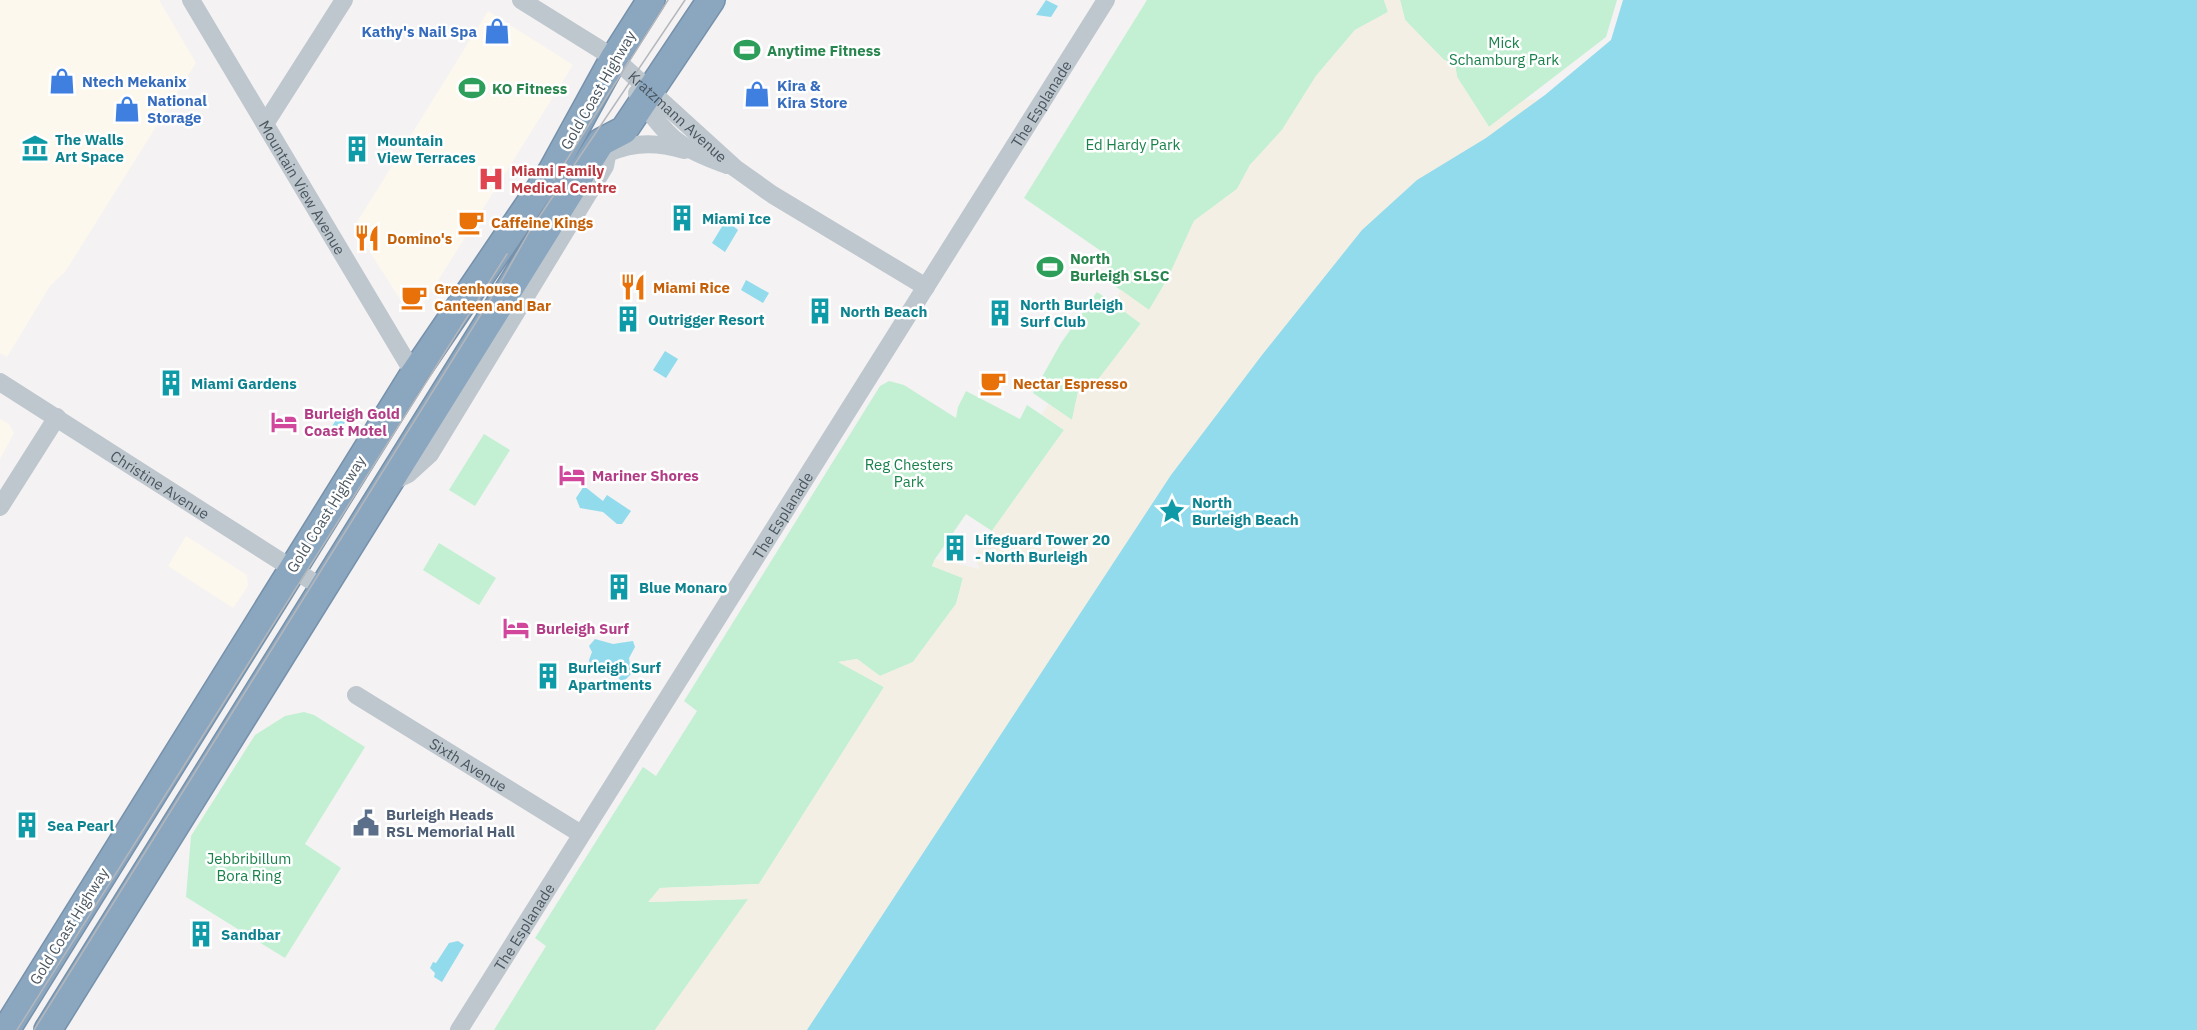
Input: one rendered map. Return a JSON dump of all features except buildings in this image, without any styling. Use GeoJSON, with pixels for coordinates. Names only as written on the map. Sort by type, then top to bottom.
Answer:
{"type":"FeatureCollection","features":[{"type":"Feature","properties":{"kind":"highway","name":"Gold Coast Highway"},"geometry":{"type":"LineString","coordinates":[[6,1030],[414,374],[552,171],[614,58],[651,0]]}},
{"type":"Feature","properties":{"kind":"highway","name":"Gold Coast Highway"},"geometry":{"type":"LineString","coordinates":[[48,1030],[321,586],[386,485],[597,166],[647,97],[711,0]]}},
{"type":"Feature","properties":{"kind":"street","name":"Mountain View Avenue"},"geometry":{"type":"LineString","coordinates":[[191,0],[414,374]]}},
{"type":"Feature","properties":{"kind":"street"},"geometry":{"type":"LineString","coordinates":[[265,124],[344,0]]}},
{"type":"Feature","properties":{"kind":"street"},"geometry":{"type":"LineString","coordinates":[[521,0],[614,58]]}},
{"type":"Feature","properties":{"kind":"street","name":"The Esplanade"},"geometry":{"type":"LineString","coordinates":[[459,1030],[1106,0]]}},
{"type":"Feature","properties":{"kind":"street","name":"Kratzmann Avenue"},"geometry":{"type":"LineString","coordinates":[[614,58],[647,97],[735,168],[773,195],[926,287]]}},
{"type":"Feature","properties":{"kind":"street","name":"Kratzmann Avenue"},"geometry":{"type":"LineString","coordinates":[[647,97],[663,129],[691,152],[735,168]]}},
{"type":"Feature","properties":{"kind":"street"},"geometry":{"type":"LineString","coordinates":[[597,166],[646,143],[691,152]]}},
{"type":"Feature","properties":{"kind":"street","name":"Christine Avenue"},"geometry":{"type":"LineString","coordinates":[[0,382],[321,586]]}},
{"type":"Feature","properties":{"kind":"street"},"geometry":{"type":"LineString","coordinates":[[0,507],[57,417]]}},
{"type":"Feature","properties":{"kind":"street","name":"Sixth Avenue"},"geometry":{"type":"LineString","coordinates":[[356,695],[581,834]]}},
{"type":"Feature","properties":{"kind":"shaded area"},"geometry":{"type":"Polygon","coordinates":[[[0,0],[159,0],[196,63],[65,272],[50,286],[7,357],[0,353],[0,0]]]}},
{"type":"Feature","properties":{"kind":"shaded area"},"geometry":{"type":"Polygon","coordinates":[[[488,11],[573,65],[419,311],[407,310],[354,227],[488,11]]]}},
{"type":"Feature","properties":{"kind":"shaded area"},"geometry":{"type":"Polygon","coordinates":[[[0,419],[9,424],[14,433],[0,459],[0,419]]]}},
{"type":"Feature","properties":{"kind":"shaded area"},"geometry":{"type":"Polygon","coordinates":[[[186,536],[247,575],[248,586],[233,608],[168,566],[186,536]]]}},
{"type":"Feature","properties":{"kind":"green space","name":"Ed Hardy Park"},"geometry":{"type":"Polygon","coordinates":[[[1147,0],[1384,0],[1388,12],[1355,30],[1316,76],[1282,130],[1250,165],[1237,189],[1194,221],[1168,278],[1149,310],[1116,287],[1101,251],[1024,198],[1147,0]]]}},
{"type":"Feature","properties":{"kind":"green space","name":"Mick Schamburg Park"},"geometry":{"type":"Polygon","coordinates":[[[1400,0],[1617,0],[1606,37],[1489,127],[1457,77],[1455,64],[1444,60],[1405,20],[1400,0]]]}},
{"type":"Feature","properties":{"kind":"green space"},"geometry":{"type":"Polygon","coordinates":[[[1097,292],[1141,323],[1096,383],[1078,392],[1072,420],[1033,393],[1061,343],[1097,292]]]}},
{"type":"Feature","properties":{"kind":"green space","name":"Reg Chesters Park"},"geometry":{"type":"Polygon","coordinates":[[[889,381],[904,385],[956,418],[958,407],[966,391],[1020,419],[1027,405],[1064,430],[992,531],[966,514],[935,559],[932,566],[963,578],[956,604],[913,662],[880,676],[857,659],[839,662],[884,687],[759,884],[660,888],[649,902],[749,899],[655,1030],[494,1030],[546,946],[535,938],[643,767],[656,776],[697,711],[684,701],[880,386],[889,381]]]}},
{"type":"Feature","properties":{"kind":"green space"},"geometry":{"type":"Polygon","coordinates":[[[484,434],[510,450],[475,506],[449,490],[484,434]]]}},
{"type":"Feature","properties":{"kind":"green space"},"geometry":{"type":"Polygon","coordinates":[[[439,543],[496,578],[479,605],[423,570],[439,543]]]}},
{"type":"Feature","properties":{"kind":"green space","name":"Jebbribillum Bora Ring"},"geometry":{"type":"Polygon","coordinates":[[[304,712],[314,715],[365,747],[305,844],[341,868],[285,958],[186,897],[191,836],[255,735],[285,716],[304,712]]]}},
{"type":"Feature","properties":{"kind":"sand","name":"North Burleigh Beach"},"geometry":{"type":"Polygon","coordinates":[[[1384,0],[1400,0],[1405,20],[1444,60],[1455,64],[1457,77],[1489,127],[1524,100],[1609,96],[961,1030],[655,1030],[748,899],[648,902],[660,888],[759,884],[884,687],[838,662],[857,659],[880,676],[913,662],[956,604],[963,578],[932,566],[935,559],[980,569],[974,556],[1064,430],[1042,414],[1048,404],[1072,420],[1078,392],[1096,382],[1141,324],[1113,303],[1121,290],[1149,310],[1168,278],[1194,221],[1237,189],[1250,165],[1282,130],[1316,76],[1355,30],[1388,12],[1384,0]]]}},
{"type":"Feature","properties":{"kind":"water"},"geometry":{"type":"Polygon","coordinates":[[[1046,0],[1058,6],[1051,17],[1036,15],[1046,0]]]}},
{"type":"Feature","properties":{"kind":"water"},"geometry":{"type":"Polygon","coordinates":[[[1623,0],[2197,0],[2197,1030],[807,1030],[1171,475],[1262,355],[1362,230],[1417,180],[1486,138],[1545,95],[1611,40],[1623,0]]]}},
{"type":"Feature","properties":{"kind":"water"},"geometry":{"type":"Polygon","coordinates":[[[726,220],[738,230],[725,252],[712,243],[726,220]]]}},
{"type":"Feature","properties":{"kind":"water"},"geometry":{"type":"Polygon","coordinates":[[[746,280],[769,293],[763,303],[741,290],[746,280]]]}},
{"type":"Feature","properties":{"kind":"water"},"geometry":{"type":"Polygon","coordinates":[[[665,351],[678,359],[666,378],[653,370],[665,351]]]}},
{"type":"Feature","properties":{"kind":"water"},"geometry":{"type":"Polygon","coordinates":[[[342,410],[350,415],[335,437],[328,433],[342,410]]]}},
{"type":"Feature","properties":{"kind":"water"},"geometry":{"type":"Polygon","coordinates":[[[584,486],[603,501],[607,495],[631,511],[622,524],[617,524],[603,512],[580,508],[576,498],[584,486]]]}},
{"type":"Feature","properties":{"kind":"water"},"geometry":{"type":"Polygon","coordinates":[[[595,639],[613,644],[633,641],[635,647],[629,658],[631,674],[625,680],[620,680],[611,669],[590,665],[592,652],[589,646],[595,639]]]}},
{"type":"Feature","properties":{"kind":"water"},"geometry":{"type":"Polygon","coordinates":[[[458,941],[464,945],[442,982],[434,977],[435,973],[430,968],[449,943],[458,941]]]}},
{"type":"Feature","properties":{"kind":"tram line"},"geometry":{"type":"LineString","coordinates":[[554,180],[668,0]]}},
{"type":"Feature","properties":{"kind":"tram line"},"geometry":{"type":"LineString","coordinates":[[34,1030],[498,287],[529,232],[685,0]]}},
{"type":"Feature","properties":{"kind":"tram line"},"geometry":{"type":"LineString","coordinates":[[17,1030],[507,254]]}},
{"type":"Feature","properties":{"kind":"place","name":"Kathy's Nail Spa"},"geometry":{"type":"Point","coordinates":[497,31]}},
{"type":"Feature","properties":{"kind":"place","name":"Anytime Fitness"},"geometry":{"type":"Point","coordinates":[747,50]}},
{"type":"Feature","properties":{"kind":"place","name":"Ntech Mekanix"},"geometry":{"type":"Point","coordinates":[62,81]}},
{"type":"Feature","properties":{"kind":"place","name":"KO Fitness"},"geometry":{"type":"Point","coordinates":[472,88]}},
{"type":"Feature","properties":{"kind":"place","name":"Kira & Kira Store"},"geometry":{"type":"Point","coordinates":[757,94]}},
{"type":"Feature","properties":{"kind":"place","name":"National Storage"},"geometry":{"type":"Point","coordinates":[127,109]}},
{"type":"Feature","properties":{"kind":"place","name":"The Walls Art Space"},"geometry":{"type":"Point","coordinates":[35,148]}},
{"type":"Feature","properties":{"kind":"place","name":"Mountain View Terraces"},"geometry":{"type":"Point","coordinates":[357,149]}},
{"type":"Feature","properties":{"kind":"place","name":"Miami Family Medical Centre"},"geometry":{"type":"Point","coordinates":[491,179]}},
{"type":"Feature","properties":{"kind":"place","name":"Miami Ice"},"geometry":{"type":"Point","coordinates":[682,218]}},
{"type":"Feature","properties":{"kind":"place","name":"Caffeine Kings"},"geometry":{"type":"Point","coordinates":[471,222]}},
{"type":"Feature","properties":{"kind":"place","name":"Domino's"},"geometry":{"type":"Point","coordinates":[367,238]}},
{"type":"Feature","properties":{"kind":"place","name":"North Burleigh SLSC"},"geometry":{"type":"Point","coordinates":[1050,267]}},
{"type":"Feature","properties":{"kind":"place","name":"Miami Rice"},"geometry":{"type":"Point","coordinates":[633,287]}},
{"type":"Feature","properties":{"kind":"place","name":"Greenhouse Canteen and Bar"},"geometry":{"type":"Point","coordinates":[414,297]}},
{"type":"Feature","properties":{"kind":"place","name":"North Beach"},"geometry":{"type":"Point","coordinates":[820,311]}},
{"type":"Feature","properties":{"kind":"place","name":"North Burleigh Surf Club"},"geometry":{"type":"Point","coordinates":[1000,313]}},
{"type":"Feature","properties":{"kind":"place","name":"Outrigger Resort"},"geometry":{"type":"Point","coordinates":[628,319]}},
{"type":"Feature","properties":{"kind":"place","name":"Miami Gardens"},"geometry":{"type":"Point","coordinates":[171,383]}},
{"type":"Feature","properties":{"kind":"place","name":"Nectar Espresso"},"geometry":{"type":"Point","coordinates":[993,383]}},
{"type":"Feature","properties":{"kind":"place","name":"Burleigh Gold Coast Motel"},"geometry":{"type":"Point","coordinates":[284,422]}},
{"type":"Feature","properties":{"kind":"place","name":"Mariner Shores"},"geometry":{"type":"Point","coordinates":[572,475]}},
{"type":"Feature","properties":{"kind":"place","name":"North Burleigh Beach"},"geometry":{"type":"Point","coordinates":[1172,511]}},
{"type":"Feature","properties":{"kind":"place","name":"Lifeguard Tower 20 - North Burleigh"},"geometry":{"type":"Point","coordinates":[955,548]}},
{"type":"Feature","properties":{"kind":"place","name":"Blue Monaro"},"geometry":{"type":"Point","coordinates":[619,587]}},
{"type":"Feature","properties":{"kind":"place","name":"Burleigh Surf"},"geometry":{"type":"Point","coordinates":[516,628]}},
{"type":"Feature","properties":{"kind":"place","name":"Burleigh Surf Apartments"},"geometry":{"type":"Point","coordinates":[548,676]}},
{"type":"Feature","properties":{"kind":"place","name":"Burleigh Heads RSL Memorial Hall"},"geometry":{"type":"Point","coordinates":[366,823]}},
{"type":"Feature","properties":{"kind":"place","name":"Sea Pearl"},"geometry":{"type":"Point","coordinates":[27,825]}},
{"type":"Feature","properties":{"kind":"place","name":"Sandbar"},"geometry":{"type":"Point","coordinates":[201,934]}}]}
